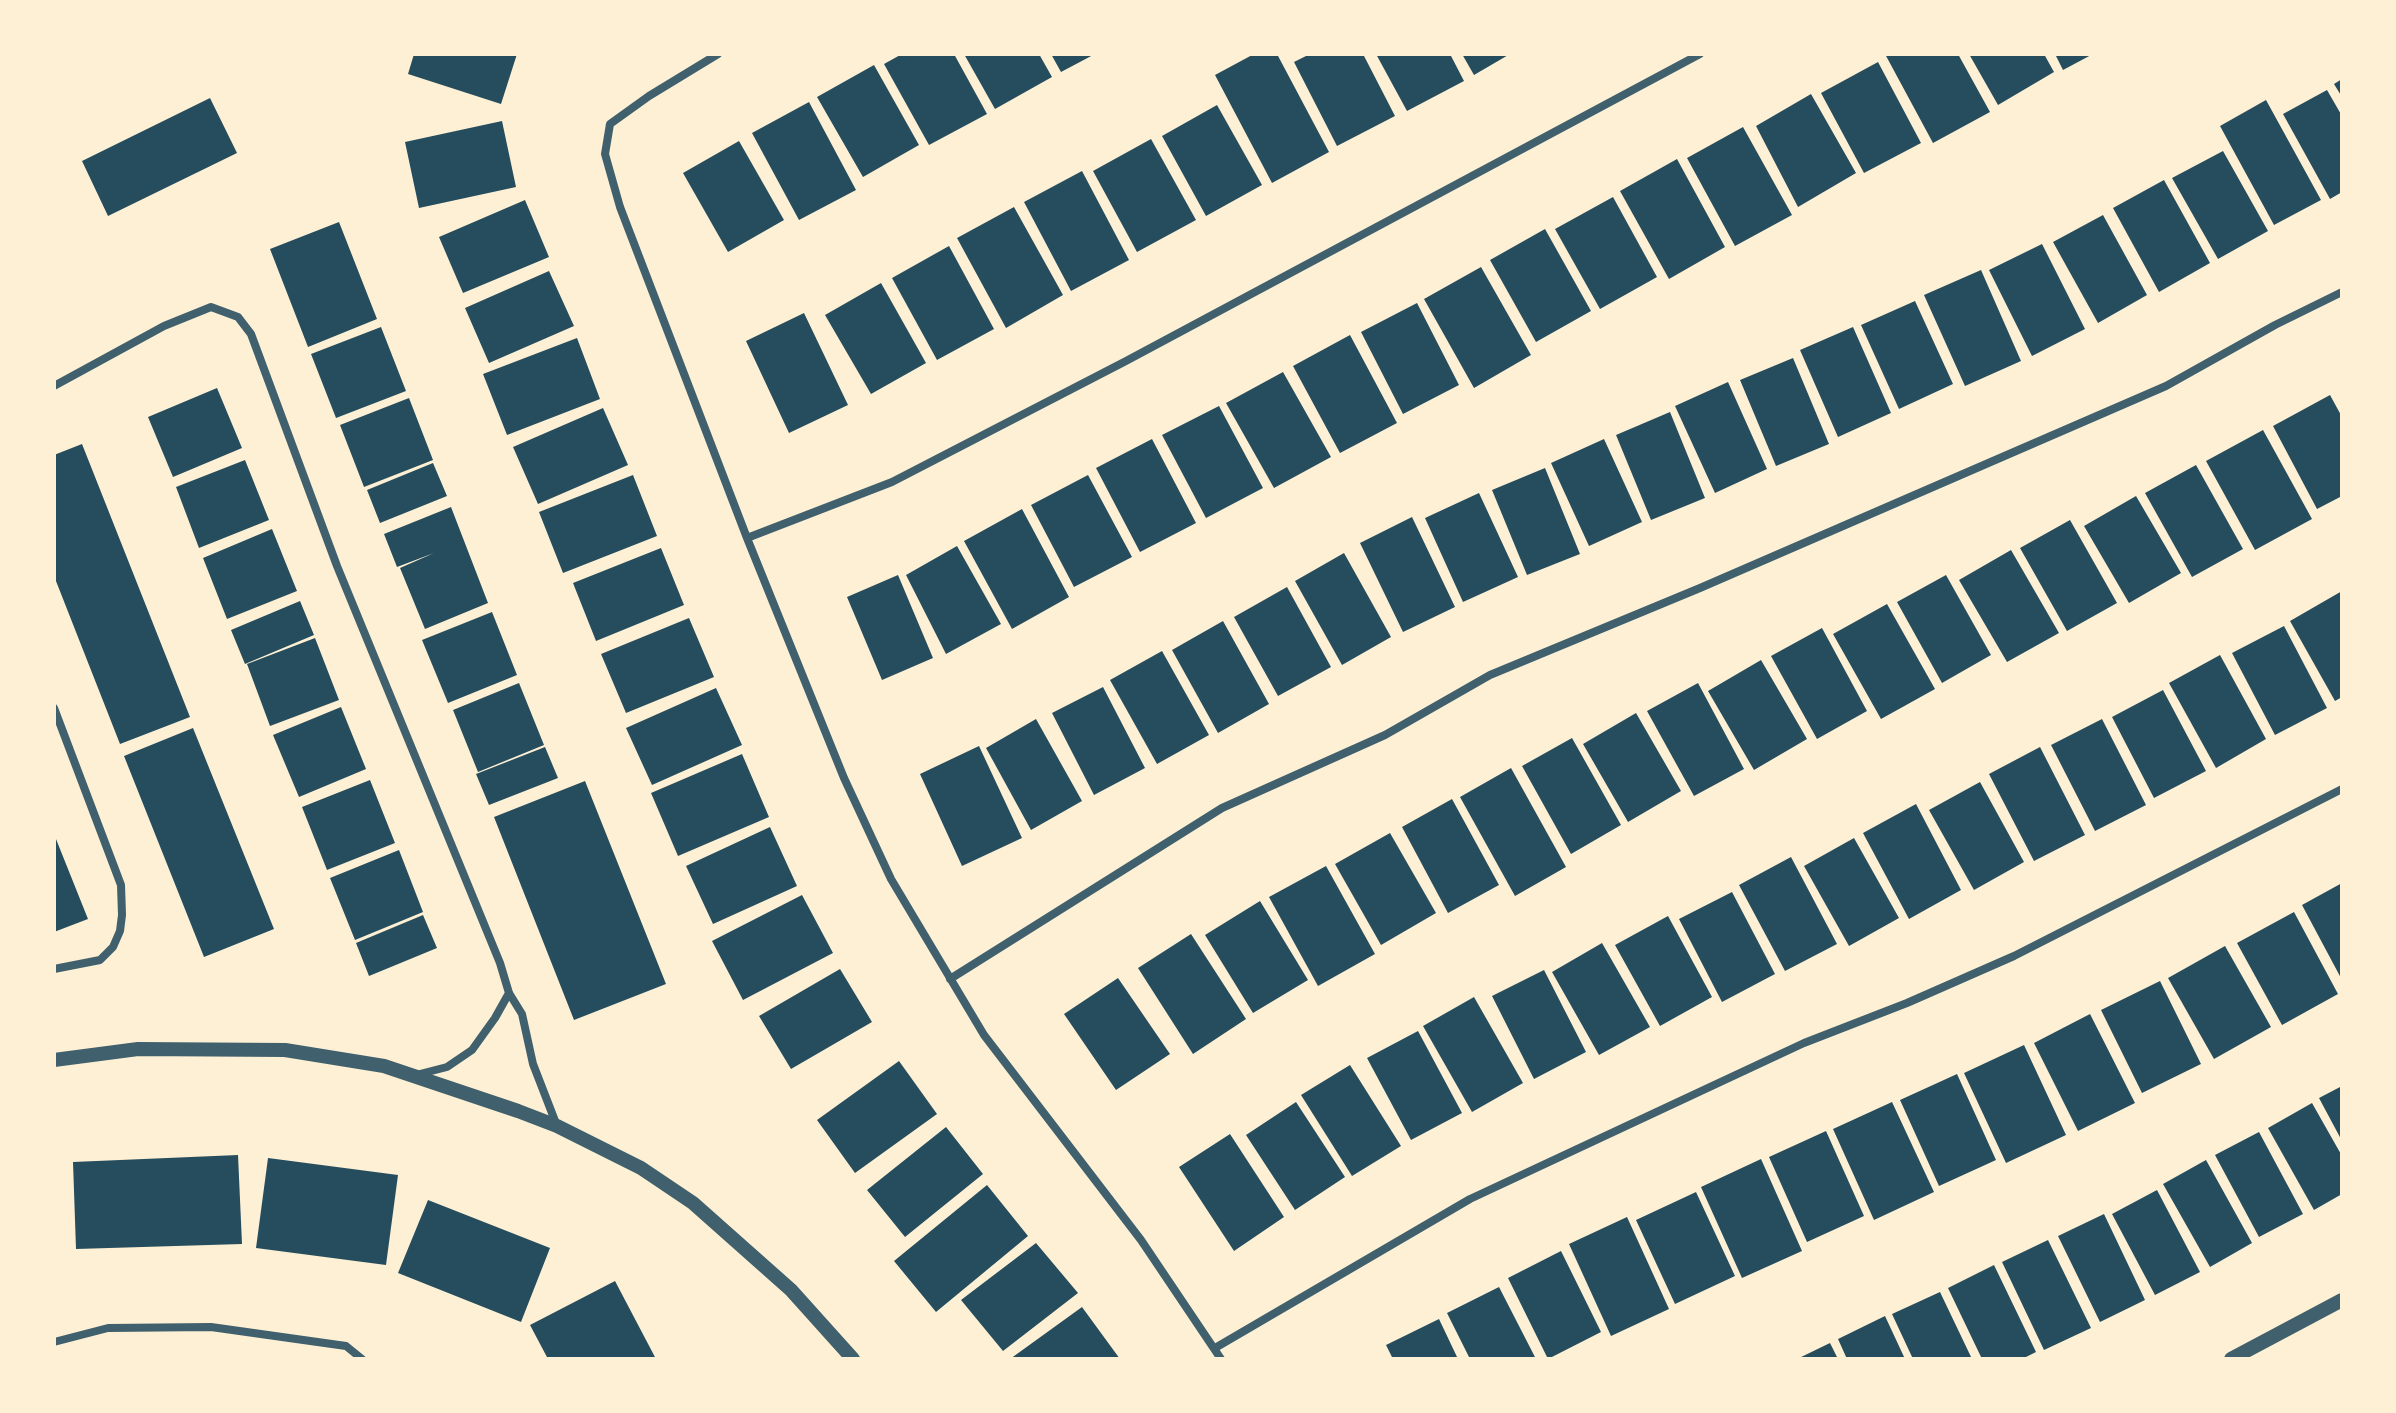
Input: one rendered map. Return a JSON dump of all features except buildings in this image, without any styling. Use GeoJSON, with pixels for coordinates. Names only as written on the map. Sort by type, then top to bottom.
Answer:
{"type":"FeatureCollection","features":[{"type":"Feature","properties":{"kind":"street"},"geometry":{"type":"LineString","coordinates":[[718,54],[610,124],[605,154],[620,207],[747,538],[844,778],[891,879],[984,1035],[1141,1240],[1221,1359]]}},
{"type":"Feature","properties":{"kind":"street"},"geometry":{"type":"LineString","coordinates":[[747,538],[892,482],[1195,325],[1700,54]]}},
{"type":"Feature","properties":{"kind":"street"},"geometry":{"type":"LineString","coordinates":[[950,979],[1222,808],[1385,735],[1490,675],[1700,588],[2166,386],[2275,325],[2342,292]]}},
{"type":"Feature","properties":{"kind":"street"},"geometry":{"type":"LineString","coordinates":[[54,386],[164,326],[211,307],[238,317],[251,334],[337,566],[500,963],[509,993],[522,1014],[533,1064],[557,1126]]}},
{"type":"Feature","properties":{"kind":"street"},"geometry":{"type":"LineString","coordinates":[[54,708],[121,885],[122,915],[120,931],[113,947],[100,960],[54,969]]}},
{"type":"Feature","properties":{"kind":"street"},"geometry":{"type":"LineString","coordinates":[[1215,1348],[1470,1199],[1804,1043],[1907,1003],[2014,956],[2342,789]]}},
{"type":"Feature","properties":{"kind":"street"},"geometry":{"type":"LineString","coordinates":[[416,1075],[447,1067],[472,1050],[509,993]]}},
{"type":"Feature","properties":{"kind":"street"},"geometry":{"type":"LineString","coordinates":[[54,1060],[138,1049],[285,1050],[384,1066],[557,1126],[641,1168],[693,1203],[791,1290],[853,1359]]}},
{"type":"Feature","properties":{"kind":"street"},"geometry":{"type":"LineString","coordinates":[[2231,1359],[2342,1300]]}},
{"type":"Feature","properties":{"kind":"street"},"geometry":{"type":"LineString","coordinates":[[54,1342],[108,1328],[211,1327],[346,1346],[362,1359]]}}]}
